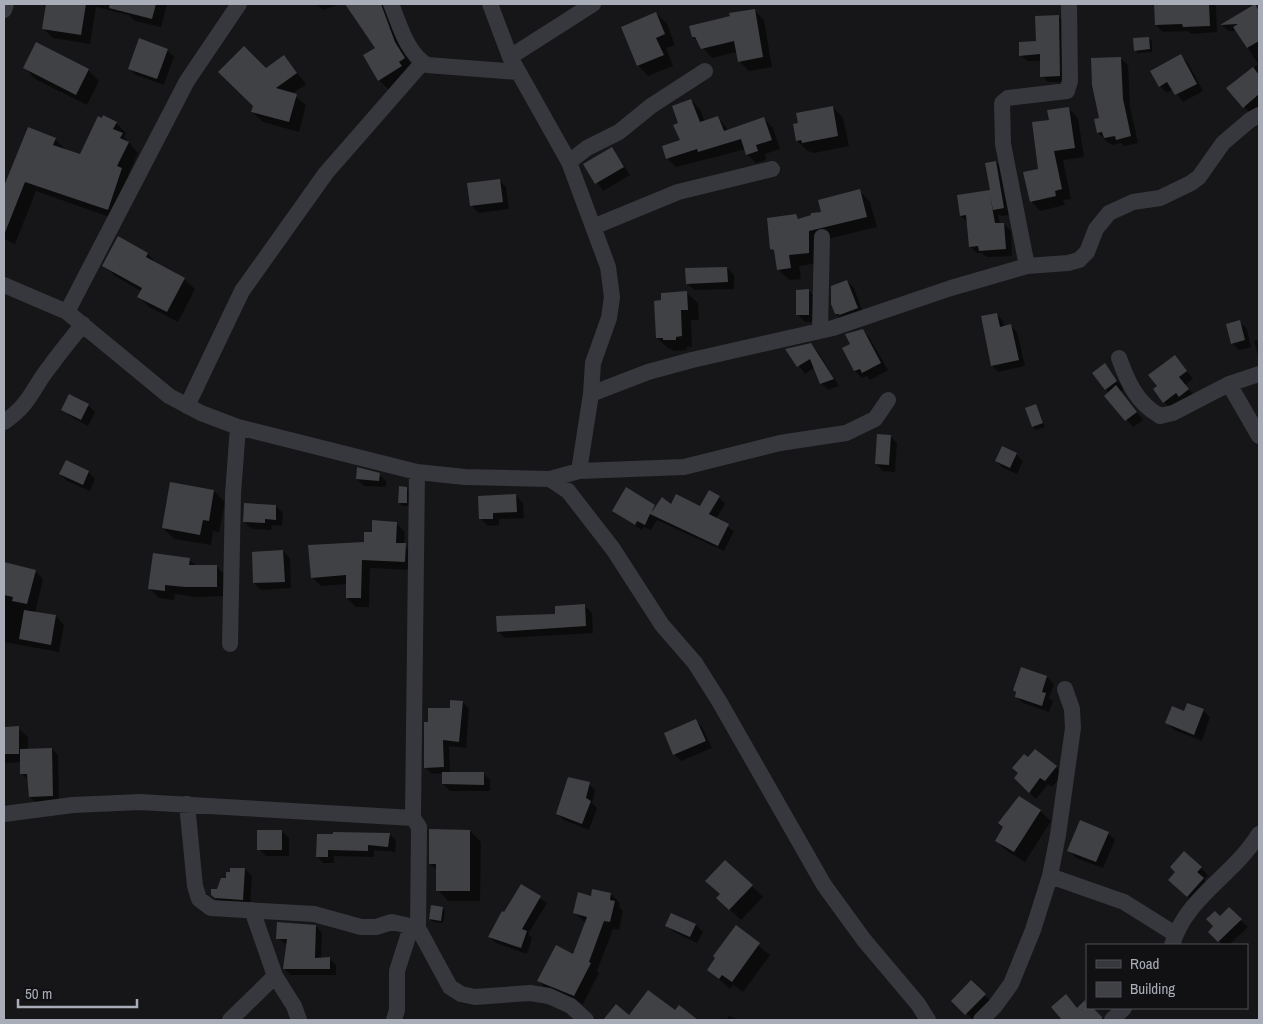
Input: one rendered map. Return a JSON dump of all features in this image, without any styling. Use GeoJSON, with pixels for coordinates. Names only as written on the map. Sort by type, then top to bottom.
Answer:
{"type":"FeatureCollection","features":[{"type":"Feature","properties":{"kind":"street"},"geometry":{"type":"LineString","coordinates":[[4,10],[6,4]]}},
{"type":"Feature","properties":{"kind":"street"},"geometry":{"type":"LineString","coordinates":[[67,312],[187,81],[239,4]]}},
{"type":"Feature","properties":{"kind":"street"},"geometry":{"type":"LineString","coordinates":[[392,4],[410,48],[422,62],[445,67],[518,72]]}},
{"type":"Feature","properties":{"kind":"street"},"geometry":{"type":"LineString","coordinates":[[490,4],[510,57],[569,162],[608,266],[612,297],[609,318],[593,363],[591,394],[579,471]]}},
{"type":"Feature","properties":{"kind":"street"},"geometry":{"type":"LineString","coordinates":[[510,57],[593,4]]}},
{"type":"Feature","properties":{"kind":"street"},"geometry":{"type":"LineString","coordinates":[[1027,266],[1004,144],[1002,103],[1008,98],[1067,92],[1070,81],[1069,4]]}},
{"type":"Feature","properties":{"kind":"street"},"geometry":{"type":"LineString","coordinates":[[187,406],[242,291],[326,173],[422,62]]}},
{"type":"Feature","properties":{"kind":"street"},"geometry":{"type":"LineString","coordinates":[[569,162],[587,148],[619,132],[651,106],[705,71]]}},
{"type":"Feature","properties":{"kind":"street"},"geometry":{"type":"LineString","coordinates":[[591,394],[648,372],[820,330],[1027,266],[1068,263],[1079,260],[1087,252],[1096,229],[1109,213],[1133,202],[1160,198],[1191,184],[1199,177],[1224,143],[1250,120],[1259,115]]}},
{"type":"Feature","properties":{"kind":"street"},"geometry":{"type":"LineString","coordinates":[[593,227],[678,192],[772,169]]}},
{"type":"Feature","properties":{"kind":"street"},"geometry":{"type":"LineString","coordinates":[[820,330],[822,237]]}},
{"type":"Feature","properties":{"kind":"street"},"geometry":{"type":"LineString","coordinates":[[4,285],[67,312],[142,376],[169,396],[187,406],[238,427],[416,472],[474,477],[550,479],[579,471],[684,468],[780,443],[846,433],[875,419],[888,400]]}},
{"type":"Feature","properties":{"kind":"street"},"geometry":{"type":"LineString","coordinates":[[4,422],[19,411],[29,400],[51,365],[83,324]]}},
{"type":"Feature","properties":{"kind":"street"},"geometry":{"type":"LineString","coordinates":[[1119,358],[1126,379],[1145,408],[1160,416],[1173,413],[1229,384],[1259,374]]}},
{"type":"Feature","properties":{"kind":"street"},"geometry":{"type":"LineString","coordinates":[[1229,384],[1259,436]]}},
{"type":"Feature","properties":{"kind":"street"},"geometry":{"type":"LineString","coordinates":[[230,644],[233,494],[238,427]]}},
{"type":"Feature","properties":{"kind":"street"},"geometry":{"type":"LineString","coordinates":[[394,1020],[397,1010],[397,971],[415,927],[419,827],[413,818],[416,472]]}},
{"type":"Feature","properties":{"kind":"street"},"geometry":{"type":"LineString","coordinates":[[550,479],[568,491],[613,549],[662,625],[696,664],[824,885],[864,940],[918,1004],[928,1020]]}},
{"type":"Feature","properties":{"kind":"street"},"geometry":{"type":"LineString","coordinates":[[981,1020],[995,1006],[1011,984],[1033,930],[1050,876],[1058,835],[1073,728],[1072,709],[1065,689]]}},
{"type":"Feature","properties":{"kind":"street"},"geometry":{"type":"LineString","coordinates":[[4,814],[73,806],[140,802],[249,810],[413,818]]}},
{"type":"Feature","properties":{"kind":"street"},"geometry":{"type":"LineString","coordinates":[[186,804],[195,886],[199,899],[211,908],[314,914],[368,927],[392,922],[415,927],[450,987],[461,994],[475,997],[530,993],[548,996],[571,1006],[586,1020]]}},
{"type":"Feature","properties":{"kind":"street"},"geometry":{"type":"LineString","coordinates":[[1050,876],[1124,902],[1173,940],[1178,927],[1207,889],[1239,862],[1259,834]]}},
{"type":"Feature","properties":{"kind":"street"},"geometry":{"type":"LineString","coordinates":[[252,910],[275,976],[294,1006],[299,1020]]}},
{"type":"Feature","properties":{"kind":"street"},"geometry":{"type":"LineString","coordinates":[[230,1020],[275,976]]}},
{"type":"Feature","properties":{"kind":"street"},"geometry":{"type":"LineString","coordinates":[[1112,1020],[1123,1009]]}},
{"type":"Feature","properties":{"kind":"building"},"geometry":{"type":"Polygon","coordinates":[[[46,4],[86,4],[81,35],[42,29],[46,4]]]}},
{"type":"Feature","properties":{"kind":"building"},"geometry":{"type":"Polygon","coordinates":[[[110,4],[156,4],[152,19],[109,8],[110,4]]]}},
{"type":"Feature","properties":{"kind":"building"},"geometry":{"type":"Polygon","coordinates":[[[345,4],[381,4],[395,42],[405,58],[399,62],[402,66],[378,81],[363,55],[375,48],[345,4]]]}},
{"type":"Feature","properties":{"kind":"building"},"geometry":{"type":"Polygon","coordinates":[[[1154,4],[1209,4],[1210,26],[1155,25],[1154,4]]]}},
{"type":"Feature","properties":{"kind":"building"},"geometry":{"type":"Polygon","coordinates":[[[1255,4],[1259,11],[1259,41],[1247,48],[1233,27],[1238,24],[1220,25],[1255,4]]]}},
{"type":"Feature","properties":{"kind":"building"},"geometry":{"type":"Polygon","coordinates":[[[755,9],[763,57],[738,62],[734,41],[701,49],[695,37],[692,37],[689,26],[730,16],[729,13],[755,9]]]}},
{"type":"Feature","properties":{"kind":"building"},"geometry":{"type":"Polygon","coordinates":[[[656,12],[665,34],[656,38],[664,55],[637,66],[621,27],[656,12]]]}},
{"type":"Feature","properties":{"kind":"building"},"geometry":{"type":"Polygon","coordinates":[[[1059,15],[1060,76],[1040,77],[1040,54],[1019,56],[1019,42],[1036,41],[1035,16],[1059,15]]]}},
{"type":"Feature","properties":{"kind":"building"},"geometry":{"type":"Polygon","coordinates":[[[1149,37],[1150,49],[1134,51],[1133,38],[1149,37]]]}},
{"type":"Feature","properties":{"kind":"building"},"geometry":{"type":"Polygon","coordinates":[[[139,38],[168,49],[157,79],[128,69],[139,38]]]}},
{"type":"Feature","properties":{"kind":"building"},"geometry":{"type":"Polygon","coordinates":[[[36,42],[89,69],[76,95],[23,68],[36,42]]]}},
{"type":"Feature","properties":{"kind":"building"},"geometry":{"type":"Polygon","coordinates":[[[244,46],[266,68],[284,55],[297,73],[276,88],[297,94],[289,122],[251,112],[253,106],[218,72],[244,46]]]}},
{"type":"Feature","properties":{"kind":"building"},"geometry":{"type":"Polygon","coordinates":[[[1181,54],[1197,84],[1175,95],[1167,82],[1159,87],[1150,71],[1181,54]]]}},
{"type":"Feature","properties":{"kind":"building"},"geometry":{"type":"Polygon","coordinates":[[[1121,57],[1123,99],[1131,136],[1116,140],[1115,136],[1104,138],[1102,132],[1097,133],[1094,119],[1099,118],[1092,85],[1091,58],[1121,57]]]}},
{"type":"Feature","properties":{"kind":"building"},"geometry":{"type":"Polygon","coordinates":[[[1253,67],[1259,75],[1259,94],[1243,108],[1226,88],[1253,67]]]}},
{"type":"Feature","properties":{"kind":"building"},"geometry":{"type":"Polygon","coordinates":[[[691,99],[700,122],[718,116],[724,131],[764,117],[772,140],[756,145],[758,151],[746,155],[741,139],[698,152],[697,149],[666,159],[662,146],[680,140],[673,125],[678,123],[672,106],[691,99]]]}},
{"type":"Feature","properties":{"kind":"building"},"geometry":{"type":"Polygon","coordinates":[[[833,106],[838,136],[802,143],[801,140],[796,141],[793,124],[798,123],[796,113],[833,106]]]}},
{"type":"Feature","properties":{"kind":"building"},"geometry":{"type":"Polygon","coordinates":[[[1069,107],[1075,148],[1054,151],[1062,189],[1055,191],[1056,196],[1030,202],[1023,172],[1038,169],[1032,122],[1049,120],[1047,110],[1069,107]]]}},
{"type":"Feature","properties":{"kind":"building"},"geometry":{"type":"Polygon","coordinates":[[[103,115],[117,122],[113,129],[123,133],[120,138],[129,142],[117,166],[122,168],[108,210],[25,182],[4,235],[4,186],[28,127],[56,138],[53,145],[80,154],[98,116],[102,118],[103,115]]]}},
{"type":"Feature","properties":{"kind":"building"},"geometry":{"type":"Polygon","coordinates":[[[612,147],[624,167],[595,184],[583,164],[612,147]]]}},
{"type":"Feature","properties":{"kind":"building"},"geometry":{"type":"Polygon","coordinates":[[[996,161],[1004,208],[993,210],[990,195],[995,223],[1004,223],[1006,249],[979,251],[978,246],[969,247],[966,215],[960,216],[957,195],[990,190],[985,163],[996,161]]]}},
{"type":"Feature","properties":{"kind":"building"},"geometry":{"type":"Polygon","coordinates":[[[500,179],[503,202],[470,206],[467,183],[500,179]]]}},
{"type":"Feature","properties":{"kind":"building"},"geometry":{"type":"Polygon","coordinates":[[[860,189],[867,217],[809,231],[809,253],[789,255],[791,268],[777,270],[774,250],[770,249],[767,218],[796,214],[798,219],[811,215],[811,213],[821,212],[818,200],[860,189]]]}},
{"type":"Feature","properties":{"kind":"building"},"geometry":{"type":"Polygon","coordinates":[[[118,236],[148,253],[146,257],[185,278],[167,312],[137,297],[142,288],[102,266],[118,236]]]}},
{"type":"Feature","properties":{"kind":"building"},"geometry":{"type":"Polygon","coordinates":[[[727,267],[728,282],[686,284],[685,268],[727,267]]]}},
{"type":"Feature","properties":{"kind":"building"},"geometry":{"type":"Polygon","coordinates":[[[847,280],[858,308],[837,316],[840,314],[835,314],[831,304],[831,286],[847,280]]]}},
{"type":"Feature","properties":{"kind":"building"},"geometry":{"type":"Polygon","coordinates":[[[809,289],[809,315],[796,315],[796,290],[809,289]]]}},
{"type":"Feature","properties":{"kind":"building"},"geometry":{"type":"Polygon","coordinates":[[[687,291],[688,310],[681,310],[682,336],[676,337],[676,340],[656,338],[654,301],[661,300],[661,293],[687,291]]]}},
{"type":"Feature","properties":{"kind":"building"},"geometry":{"type":"Polygon","coordinates":[[[997,313],[1000,327],[1011,324],[1019,360],[991,366],[981,316],[997,313]]]}},
{"type":"Feature","properties":{"kind":"building"},"geometry":{"type":"Polygon","coordinates":[[[1240,320],[1245,340],[1231,344],[1226,324],[1240,320]]]}},
{"type":"Feature","properties":{"kind":"building"},"geometry":{"type":"Polygon","coordinates":[[[863,329],[881,363],[862,373],[860,369],[854,371],[842,348],[850,344],[845,334],[863,329]]]}},
{"type":"Feature","properties":{"kind":"building"},"geometry":{"type":"Polygon","coordinates":[[[811,343],[834,379],[820,384],[810,359],[797,367],[785,349],[811,343]]]}},
{"type":"Feature","properties":{"kind":"building"},"geometry":{"type":"Polygon","coordinates":[[[1175,355],[1187,371],[1179,377],[1189,389],[1179,397],[1176,393],[1163,403],[1153,389],[1157,386],[1148,375],[1175,355]]]}},
{"type":"Feature","properties":{"kind":"building"},"geometry":{"type":"Polygon","coordinates":[[[1105,363],[1117,381],[1105,390],[1092,373],[1105,363]]]}},
{"type":"Feature","properties":{"kind":"building"},"geometry":{"type":"Polygon","coordinates":[[[1116,385],[1137,412],[1125,421],[1104,396],[1116,385]]]}},
{"type":"Feature","properties":{"kind":"building"},"geometry":{"type":"Polygon","coordinates":[[[69,394],[89,404],[81,420],[61,410],[69,394]]]}},
{"type":"Feature","properties":{"kind":"building"},"geometry":{"type":"Polygon","coordinates":[[[1036,404],[1043,423],[1032,427],[1025,408],[1036,404]]]}},
{"type":"Feature","properties":{"kind":"building"},"geometry":{"type":"Polygon","coordinates":[[[877,434],[891,435],[889,465],[875,464],[877,434]]]}},
{"type":"Feature","properties":{"kind":"building"},"geometry":{"type":"Polygon","coordinates":[[[1002,446],[1017,453],[1010,468],[995,461],[1002,446]]]}},
{"type":"Feature","properties":{"kind":"building"},"geometry":{"type":"Polygon","coordinates":[[[66,460],[89,471],[83,485],[59,474],[66,460]]]}},
{"type":"Feature","properties":{"kind":"building"},"geometry":{"type":"Polygon","coordinates":[[[357,467],[380,473],[379,481],[356,479],[357,467]]]}},
{"type":"Feature","properties":{"kind":"building"},"geometry":{"type":"Polygon","coordinates":[[[170,482],[214,490],[209,521],[203,520],[200,535],[162,528],[170,482]]]}},
{"type":"Feature","properties":{"kind":"building"},"geometry":{"type":"Polygon","coordinates":[[[399,486],[407,487],[407,503],[398,503],[399,486]]]}},
{"type":"Feature","properties":{"kind":"building"},"geometry":{"type":"Polygon","coordinates":[[[626,487],[655,505],[651,513],[662,497],[671,504],[676,494],[700,506],[709,490],[720,496],[709,514],[729,524],[718,546],[650,514],[645,525],[637,521],[635,525],[612,511],[626,487]]]}},
{"type":"Feature","properties":{"kind":"building"},"geometry":{"type":"Polygon","coordinates":[[[516,494],[517,512],[493,513],[493,519],[479,519],[478,496],[516,494]]]}},
{"type":"Feature","properties":{"kind":"building"},"geometry":{"type":"Polygon","coordinates":[[[244,503],[276,505],[276,520],[265,519],[265,523],[243,522],[244,503]]]}},
{"type":"Feature","properties":{"kind":"building"},"geometry":{"type":"Polygon","coordinates":[[[372,520],[397,522],[396,543],[406,543],[405,562],[362,560],[361,598],[346,598],[346,575],[311,578],[308,545],[364,542],[364,532],[372,532],[372,520]]]}},
{"type":"Feature","properties":{"kind":"building"},"geometry":{"type":"Polygon","coordinates":[[[283,550],[285,582],[253,583],[252,552],[283,550]]]}},
{"type":"Feature","properties":{"kind":"building"},"geometry":{"type":"Polygon","coordinates":[[[153,553],[190,558],[189,565],[217,565],[217,587],[165,585],[165,591],[148,589],[153,553]]]}},
{"type":"Feature","properties":{"kind":"building"},"geometry":{"type":"Polygon","coordinates":[[[4,562],[36,570],[27,604],[12,601],[13,597],[4,595],[4,562]]]}},
{"type":"Feature","properties":{"kind":"building"},"geometry":{"type":"Polygon","coordinates":[[[585,604],[586,626],[497,632],[496,616],[555,614],[555,606],[585,604]]]}},
{"type":"Feature","properties":{"kind":"building"},"geometry":{"type":"Polygon","coordinates":[[[24,610],[56,615],[51,645],[19,639],[24,610]]]}},
{"type":"Feature","properties":{"kind":"building"},"geometry":{"type":"Polygon","coordinates":[[[1021,667],[1047,676],[1042,692],[1046,693],[1042,706],[1015,697],[1016,692],[1013,690],[1021,667]]]}},
{"type":"Feature","properties":{"kind":"building"},"geometry":{"type":"Polygon","coordinates":[[[450,700],[463,701],[459,742],[443,740],[444,767],[424,768],[424,722],[428,722],[428,708],[450,708],[450,700]]]}},
{"type":"Feature","properties":{"kind":"building"},"geometry":{"type":"Polygon","coordinates":[[[1187,703],[1204,709],[1194,735],[1165,723],[1172,706],[1184,711],[1187,703]]]}},
{"type":"Feature","properties":{"kind":"building"},"geometry":{"type":"Polygon","coordinates":[[[696,719],[706,741],[673,755],[664,733],[696,719]]]}},
{"type":"Feature","properties":{"kind":"building"},"geometry":{"type":"Polygon","coordinates":[[[19,726],[19,754],[4,754],[4,727],[19,726]]]}},
{"type":"Feature","properties":{"kind":"building"},"geometry":{"type":"Polygon","coordinates":[[[52,748],[53,796],[29,797],[27,774],[20,774],[20,749],[52,748]]]}},
{"type":"Feature","properties":{"kind":"building"},"geometry":{"type":"Polygon","coordinates":[[[1035,749],[1057,766],[1045,781],[1040,778],[1029,793],[1014,778],[1018,773],[1012,768],[1024,754],[1028,757],[1035,749]]]}},
{"type":"Feature","properties":{"kind":"building"},"geometry":{"type":"Polygon","coordinates":[[[442,772],[484,772],[484,785],[442,784],[442,772]]]}},
{"type":"Feature","properties":{"kind":"building"},"geometry":{"type":"Polygon","coordinates":[[[568,777],[590,782],[586,798],[591,801],[582,824],[556,814],[568,777]]]}},
{"type":"Feature","properties":{"kind":"building"},"geometry":{"type":"Polygon","coordinates":[[[1019,796],[1041,810],[1014,852],[995,841],[1003,827],[998,823],[1019,796]]]}},
{"type":"Feature","properties":{"kind":"building"},"geometry":{"type":"Polygon","coordinates":[[[1080,820],[1109,832],[1096,862],[1067,851],[1080,820]]]}},
{"type":"Feature","properties":{"kind":"building"},"geometry":{"type":"Polygon","coordinates":[[[429,829],[470,830],[470,891],[436,891],[436,864],[429,864],[429,829]]]}},
{"type":"Feature","properties":{"kind":"building"},"geometry":{"type":"Polygon","coordinates":[[[257,830],[282,830],[282,850],[257,850],[257,830]]]}},
{"type":"Feature","properties":{"kind":"building"},"geometry":{"type":"Polygon","coordinates":[[[333,832],[390,833],[388,847],[368,845],[368,851],[328,850],[328,857],[316,857],[317,834],[333,834],[333,832]]]}},
{"type":"Feature","properties":{"kind":"building"},"geometry":{"type":"Polygon","coordinates":[[[1184,851],[1202,867],[1197,872],[1204,878],[1187,897],[1168,880],[1175,872],[1170,867],[1184,851]]]}},
{"type":"Feature","properties":{"kind":"building"},"geometry":{"type":"Polygon","coordinates":[[[725,860],[753,885],[729,910],[716,898],[720,894],[705,881],[725,860]]]}},
{"type":"Feature","properties":{"kind":"building"},"geometry":{"type":"Polygon","coordinates":[[[230,868],[245,868],[243,900],[215,898],[211,895],[211,889],[217,889],[221,878],[226,878],[226,872],[230,872],[230,868]]]}},
{"type":"Feature","properties":{"kind":"building"},"geometry":{"type":"Polygon","coordinates":[[[521,884],[541,896],[522,929],[527,931],[521,948],[488,937],[502,911],[504,912],[521,884]]]}},
{"type":"Feature","properties":{"kind":"building"},"geometry":{"type":"Polygon","coordinates":[[[592,889],[611,893],[610,900],[615,901],[610,922],[604,921],[589,962],[591,963],[574,996],[537,981],[556,945],[573,954],[587,917],[573,913],[578,892],[591,896],[592,889]]]}},
{"type":"Feature","properties":{"kind":"building"},"geometry":{"type":"Polygon","coordinates":[[[431,905],[443,907],[441,921],[429,919],[431,905]]]}},
{"type":"Feature","properties":{"kind":"building"},"geometry":{"type":"Polygon","coordinates":[[[1229,907],[1242,919],[1218,942],[1208,932],[1213,926],[1206,919],[1215,911],[1220,916],[1229,907]]]}},
{"type":"Feature","properties":{"kind":"building"},"geometry":{"type":"Polygon","coordinates":[[[671,913],[696,924],[690,937],[665,926],[671,913]]]}},
{"type":"Feature","properties":{"kind":"building"},"geometry":{"type":"Polygon","coordinates":[[[277,922],[316,925],[315,958],[330,957],[330,969],[283,969],[287,939],[276,939],[277,922]]]}},
{"type":"Feature","properties":{"kind":"building"},"geometry":{"type":"Polygon","coordinates":[[[736,925],[760,943],[732,982],[722,975],[719,979],[707,970],[715,958],[713,956],[736,925]]]}},
{"type":"Feature","properties":{"kind":"building"},"geometry":{"type":"Polygon","coordinates":[[[971,980],[986,994],[965,1015],[951,1001],[971,980]]]}},
{"type":"Feature","properties":{"kind":"building"},"geometry":{"type":"Polygon","coordinates":[[[648,990],[675,1010],[679,1005],[698,1020],[603,1020],[616,1004],[629,1015],[648,990]]]}},
{"type":"Feature","properties":{"kind":"building"},"geometry":{"type":"Polygon","coordinates":[[[1066,994],[1077,1008],[1085,1000],[1086,1009],[1094,1009],[1102,1017],[1102,1020],[1062,1020],[1051,1007],[1066,994]]]}}]}
